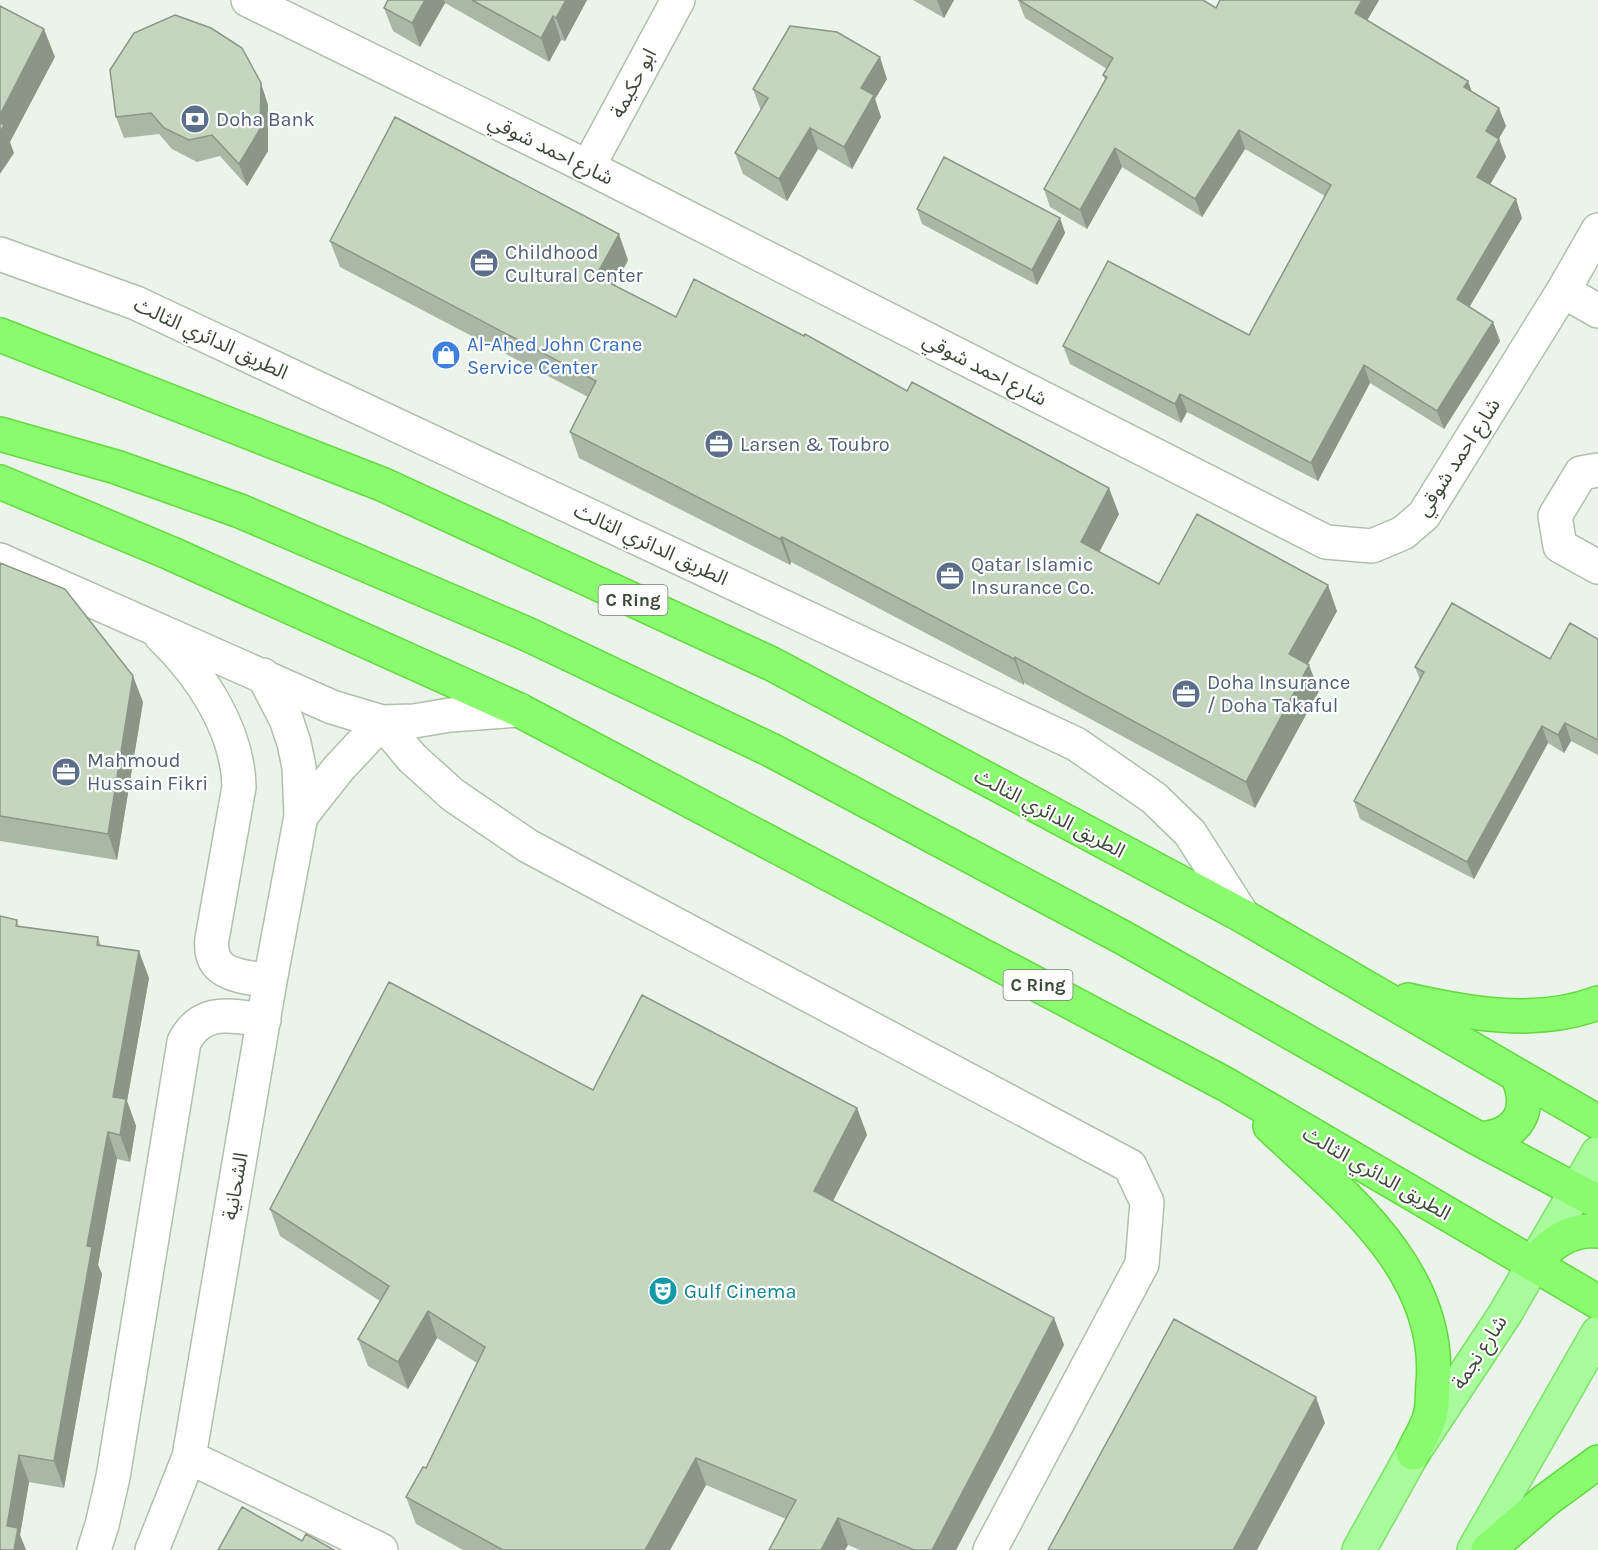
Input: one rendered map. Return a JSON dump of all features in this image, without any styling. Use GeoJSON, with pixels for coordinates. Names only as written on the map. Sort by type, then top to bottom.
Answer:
{"type":"FeatureCollection","features":[{"type":"Feature","properties":{"kind":"highway","name":"الطريق الدائري الثالث"},"geometry":{"type":"LineString","coordinates":[[0,335],[384,485],[772,664],[1243,916],[1598,1122]]}},
{"type":"Feature","properties":{"kind":"highway"},"geometry":{"type":"LineString","coordinates":[[0,434],[116,466],[240,511],[538,639],[771,750],[1081,915],[1479,1139],[1587,1196]]}},
{"type":"Feature","properties":{"kind":"highway","name":"الطريق الدائري الثالث"},"geometry":{"type":"LineString","coordinates":[[0,482],[170,553],[519,710],[1227,1085],[1598,1302]]}},
{"type":"Feature","properties":{"kind":"highway"},"geometry":{"type":"LineString","coordinates":[[1380,994],[1454,1009],[1503,1015],[1547,1014],[1598,1003]]}},
{"type":"Feature","properties":{"kind":"highway"},"geometry":{"type":"LineString","coordinates":[[1479,1139],[1495,1138],[1509,1131],[1520,1119],[1525,1104],[1524,1089],[1517,1075]]}},
{"type":"Feature","properties":{"kind":"highway"},"geometry":{"type":"LineString","coordinates":[[1227,1085],[1364,1215],[1389,1245],[1409,1278],[1429,1325],[1434,1368],[1430,1416],[1413,1453]]}},
{"type":"Feature","properties":{"kind":"highway"},"geometry":{"type":"LineString","coordinates":[[1533,1264],[1545,1250],[1560,1239],[1582,1232],[1598,1231]]}},
{"type":"Feature","properties":{"kind":"highway"},"geometry":{"type":"LineString","coordinates":[[1488,1550],[1590,1473]]}},
{"type":"Feature","properties":{"kind":"main road","name":"شارع نجمة"},"geometry":{"type":"LineString","coordinates":[[1359,1550],[1413,1453],[1505,1314],[1533,1264],[1587,1196],[1598,1153]]}},
{"type":"Feature","properties":{"kind":"main road"},"geometry":{"type":"LineString","coordinates":[[1474,1550],[1598,1333]]}},
{"type":"Feature","properties":{"kind":"street","name":"شارع احمد شوقي"},"geometry":{"type":"LineString","coordinates":[[248,0],[588,166],[1326,542],[1372,546],[1403,533],[1424,515],[1563,291],[1598,230]]}},
{"type":"Feature","properties":{"kind":"street","name":"ابو حكيمة"},"geometry":{"type":"LineString","coordinates":[[588,166],[678,0]]}},
{"type":"Feature","properties":{"kind":"street","name":"الطريق الدائري الثالث"},"geometry":{"type":"LineString","coordinates":[[0,254],[136,303],[1076,744],[1154,798],[1190,832],[1243,916]]}},
{"type":"Feature","properties":{"kind":"street"},"geometry":{"type":"LineString","coordinates":[[1563,291],[1598,311]]}},
{"type":"Feature","properties":{"kind":"street"},"geometry":{"type":"LineString","coordinates":[[1598,470],[1581,473],[1555,516],[1560,546],[1598,567]]}},
{"type":"Feature","properties":{"kind":"street"},"geometry":{"type":"LineString","coordinates":[[0,560],[138,619],[332,707],[382,722],[519,710]]}},
{"type":"Feature","properties":{"kind":"street"},"geometry":{"type":"LineString","coordinates":[[138,619],[182,657],[200,680],[235,752],[239,769],[239,787],[211,948],[218,965],[226,972],[270,981]]}},
{"type":"Feature","properties":{"kind":"street","name":"الشحانية"},"geometry":{"type":"LineString","coordinates":[[152,1550],[189,1457],[270,981],[301,816],[299,767],[294,743],[286,719],[263,675]]}},
{"type":"Feature","properties":{"kind":"street"},"geometry":{"type":"LineString","coordinates":[[382,722],[412,758],[453,795],[528,846],[1130,1166],[1147,1202],[1142,1264],[990,1550]]}},
{"type":"Feature","properties":{"kind":"street","name":"الشحانية"},"geometry":{"type":"LineString","coordinates":[[301,816],[339,768],[382,722]]}},
{"type":"Feature","properties":{"kind":"street"},"geometry":{"type":"LineString","coordinates":[[94,1550],[113,1477],[183,1042],[189,1031],[199,1022],[214,1016],[264,1020]]}},
{"type":"Feature","properties":{"kind":"street"},"geometry":{"type":"LineString","coordinates":[[189,1457],[381,1550]]}},
{"type":"Feature","properties":{"kind":"building"},"geometry":{"type":"Polygon","coordinates":[[[388,0],[425,0],[412,23],[384,8],[388,0]]]}},
{"type":"Feature","properties":{"kind":"building"},"geometry":{"type":"Polygon","coordinates":[[[472,0],[566,0],[556,18],[553,16],[541,38],[472,0]]]}},
{"type":"Feature","properties":{"kind":"building"},"geometry":{"type":"Polygon","coordinates":[[[1019,0],[1203,0],[1216,8],[1220,0],[1362,0],[1355,13],[1468,81],[1464,87],[1499,108],[1486,131],[1499,139],[1477,177],[1516,199],[1457,299],[1493,322],[1437,411],[1364,365],[1311,463],[1180,394],[1175,404],[1063,346],[1108,261],[1249,335],[1331,185],[1239,130],[1195,199],[1115,148],[1080,210],[1044,189],[1107,77],[1103,75],[1113,58],[1019,0]]]}},
{"type":"Feature","properties":{"kind":"building"},"geometry":{"type":"Polygon","coordinates":[[[0,6],[44,29],[0,115],[0,6]]]}},
{"type":"Feature","properties":{"kind":"building","name":"Doha Bank"},"geometry":{"type":"Polygon","coordinates":[[[175,15],[211,28],[242,48],[261,83],[260,129],[239,164],[212,135],[189,140],[164,128],[151,113],[116,117],[110,70],[134,33],[175,15]]]}},
{"type":"Feature","properties":{"kind":"building"},"geometry":{"type":"Polygon","coordinates":[[[790,26],[837,32],[880,57],[861,88],[874,95],[844,147],[810,128],[779,179],[735,153],[768,98],[753,89],[790,26]]]}},
{"type":"Feature","properties":{"kind":"building"},"geometry":{"type":"Polygon","coordinates":[[[395,117],[619,234],[596,276],[676,317],[694,279],[804,336],[805,334],[907,391],[912,382],[1109,488],[1081,542],[1159,584],[1197,514],[1328,585],[1289,654],[1309,665],[1246,782],[1015,657],[1014,659],[782,537],[780,539],[570,432],[596,381],[330,241],[395,117]]]}},
{"type":"Feature","properties":{"kind":"building"},"geometry":{"type":"Polygon","coordinates":[[[944,157],[1060,218],[1032,270],[917,209],[944,157]]]}},
{"type":"Feature","properties":{"kind":"building","name":"Mahmoud Hussain Fikri"},"geometry":{"type":"Polygon","coordinates":[[[0,563],[65,589],[133,676],[108,834],[0,816],[0,563]]]}},
{"type":"Feature","properties":{"kind":"building"},"geometry":{"type":"Polygon","coordinates":[[[1452,603],[1550,659],[1570,623],[1598,639],[1598,740],[1565,723],[1558,735],[1542,726],[1467,862],[1354,801],[1424,672],[1415,667],[1452,603]]]}},
{"type":"Feature","properties":{"kind":"building"},"geometry":{"type":"Polygon","coordinates":[[[0,916],[17,920],[16,926],[98,937],[97,945],[139,951],[113,1097],[126,1099],[120,1135],[108,1132],[87,1246],[92,1247],[54,1461],[19,1455],[7,1526],[18,1528],[14,1550],[0,1550],[0,916]]]}},
{"type":"Feature","properties":{"kind":"building","name":"Gulf Cinema"},"geometry":{"type":"Polygon","coordinates":[[[389,982],[593,1090],[642,995],[857,1108],[814,1191],[1054,1318],[932,1550],[914,1550],[838,1518],[821,1550],[769,1550],[796,1500],[696,1458],[645,1550],[503,1550],[406,1497],[423,1467],[426,1468],[485,1347],[428,1311],[398,1362],[358,1339],[389,1286],[270,1209],[389,982]]]}},
{"type":"Feature","properties":{"kind":"building"},"geometry":{"type":"Polygon","coordinates":[[[1174,1319],[1316,1397],[1233,1550],[1048,1550],[1174,1319]]]}},
{"type":"Feature","properties":{"kind":"building"},"geometry":{"type":"Polygon","coordinates":[[[242,1507],[302,1541],[306,1534],[334,1550],[218,1550],[242,1507]]]}},
{"type":"Feature","properties":{"kind":"place","name":"Doha Bank"},"geometry":{"type":"Point","coordinates":[195,119]}},
{"type":"Feature","properties":{"kind":"place","name":"Childhood Cultural Center"},"geometry":{"type":"Point","coordinates":[484,263]}},
{"type":"Feature","properties":{"kind":"place","name":"Al-Ahed John Crane Service Center"},"geometry":{"type":"Point","coordinates":[446,355]}},
{"type":"Feature","properties":{"kind":"place","name":"Larsen & Toubro"},"geometry":{"type":"Point","coordinates":[719,444]}},
{"type":"Feature","properties":{"kind":"place","name":"Qatar Islamic Insurance Co."},"geometry":{"type":"Point","coordinates":[950,576]}},
{"type":"Feature","properties":{"kind":"place","name":"Doha Insurance / Doha Takaful"},"geometry":{"type":"Point","coordinates":[1186,694]}},
{"type":"Feature","properties":{"kind":"place","name":"Mahmoud Hussain Fikri"},"geometry":{"type":"Point","coordinates":[66,772]}},
{"type":"Feature","properties":{"kind":"place","name":"Gulf Cinema"},"geometry":{"type":"Point","coordinates":[663,1291]}}]}
